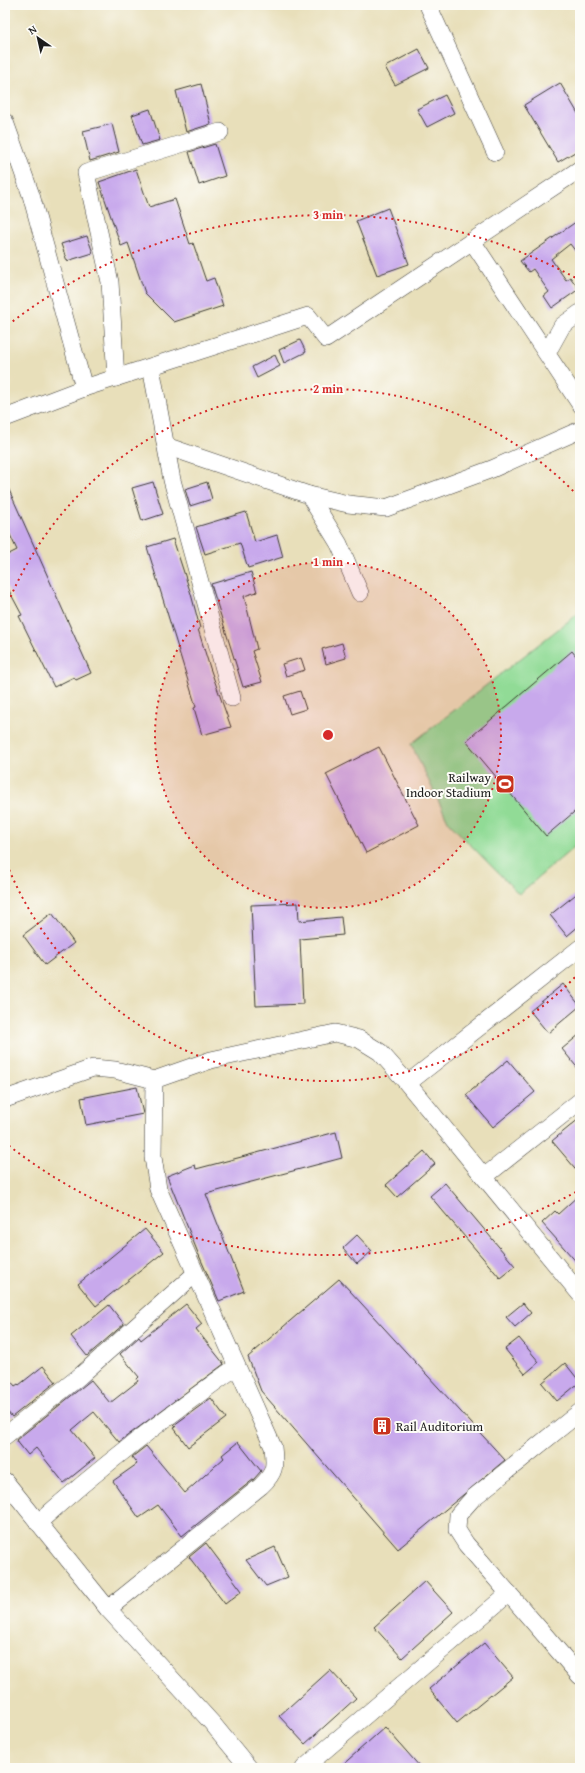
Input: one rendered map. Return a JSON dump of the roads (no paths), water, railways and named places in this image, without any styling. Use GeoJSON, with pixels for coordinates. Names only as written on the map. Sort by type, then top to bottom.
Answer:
{"type":"FeatureCollection","features":[{"type":"Feature","properties":{"kind":"street"},"geometry":{"type":"LineString","coordinates":[[428,5],[495,152]]}},
{"type":"Feature","properties":{"kind":"street"},"geometry":{"type":"LineString","coordinates":[[5,122],[31,195],[84,388]]}},
{"type":"Feature","properties":{"kind":"street"},"geometry":{"type":"LineString","coordinates":[[116,378],[110,282],[86,173],[220,132]]}},
{"type":"Feature","properties":{"kind":"street"},"geometry":{"type":"LineString","coordinates":[[5,418],[84,388],[308,316],[326,339],[580,169]]}},
{"type":"Feature","properties":{"kind":"street"},"geometry":{"type":"LineString","coordinates":[[472,241],[580,404]]}},
{"type":"Feature","properties":{"kind":"street"},"geometry":{"type":"LineString","coordinates":[[547,353],[562,326],[580,313]]}},
{"type":"Feature","properties":{"kind":"street"},"geometry":{"type":"LineString","coordinates":[[151,366],[172,480],[232,698]]}},
{"type":"Feature","properties":{"kind":"street"},"geometry":{"type":"LineString","coordinates":[[166,446],[309,494],[348,504],[386,508],[492,469],[580,430]]}},
{"type":"Feature","properties":{"kind":"street"},"geometry":{"type":"LineString","coordinates":[[309,494],[339,544],[360,592]]}},
{"type":"Feature","properties":{"kind":"street"},"geometry":{"type":"LineString","coordinates":[[408,1083],[580,948]]}},
{"type":"Feature","properties":{"kind":"street"},"geometry":{"type":"LineString","coordinates":[[5,1099],[93,1068],[115,1070],[154,1080],[211,1060],[335,1033],[359,1039],[380,1052],[408,1083],[484,1177],[577,1285]]}},
{"type":"Feature","properties":{"kind":"street"},"geometry":{"type":"LineString","coordinates":[[108,1609],[262,1486],[271,1477],[275,1464],[273,1447],[158,1189],[153,1157],[154,1080]]}},
{"type":"Feature","properties":{"kind":"street"},"geometry":{"type":"LineString","coordinates":[[484,1177],[580,1101]]}},
{"type":"Feature","properties":{"kind":"street"},"geometry":{"type":"LineString","coordinates":[[5,1436],[80,1376],[195,1274]]}},
{"type":"Feature","properties":{"kind":"street"},"geometry":{"type":"LineString","coordinates":[[38,1523],[71,1493],[152,1428],[236,1366]]}},
{"type":"Feature","properties":{"kind":"street"},"geometry":{"type":"LineString","coordinates":[[580,1412],[473,1498],[458,1515],[457,1530],[466,1544],[580,1676]]}},
{"type":"Feature","properties":{"kind":"street"},"geometry":{"type":"LineString","coordinates":[[5,1481],[108,1609],[212,1722],[249,1768]]}},
{"type":"Feature","properties":{"kind":"street"},"geometry":{"type":"LineString","coordinates":[[304,1768],[509,1593]]}},
{"type":"Feature","properties":{"kind":"place","name":"Railway Indoor Stadium"},"geometry":{"type":"Point","coordinates":[505,784]}},
{"type":"Feature","properties":{"kind":"place","name":"Rail Auditorium"},"geometry":{"type":"Point","coordinates":[382,1426]}}]}
